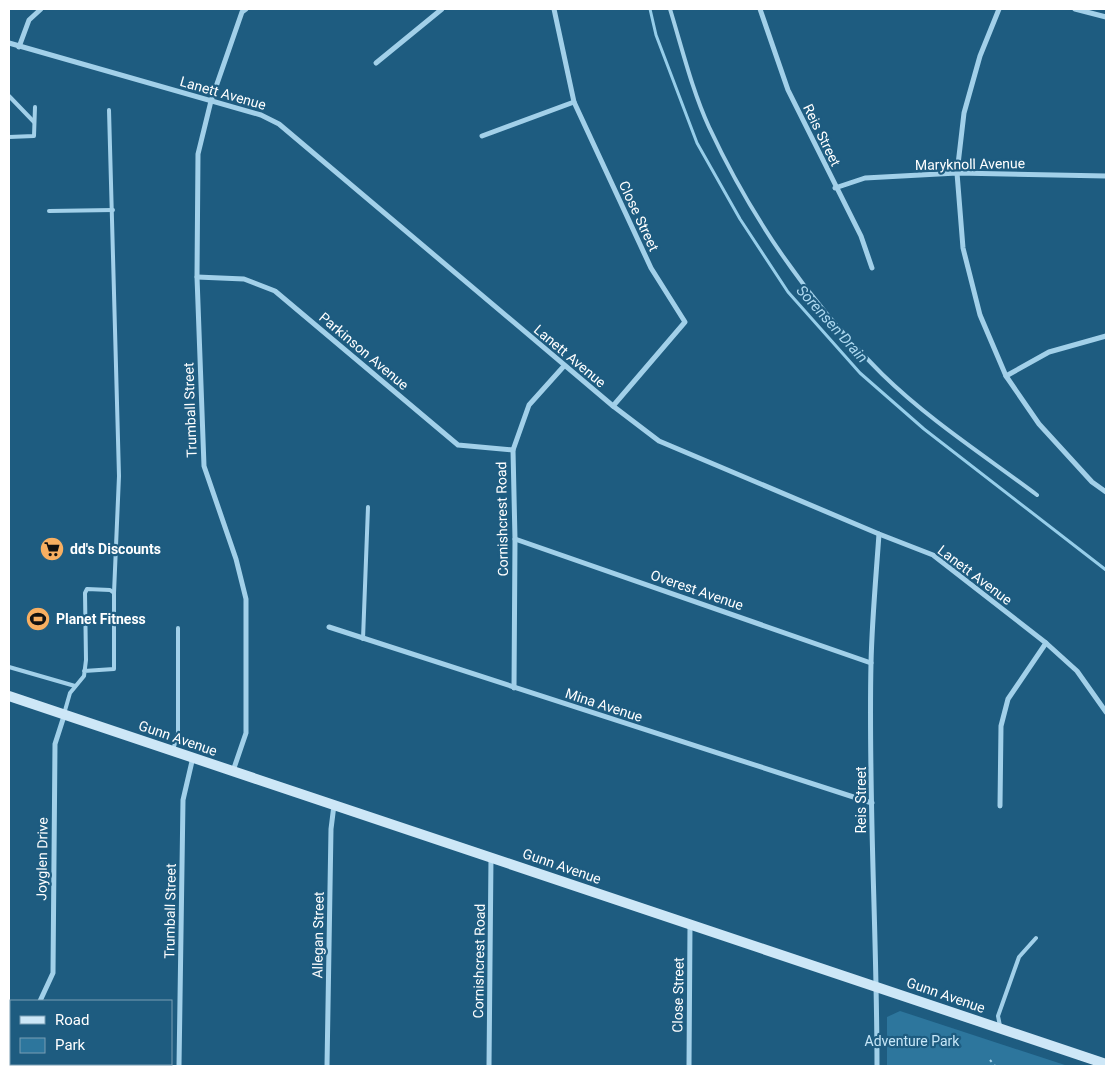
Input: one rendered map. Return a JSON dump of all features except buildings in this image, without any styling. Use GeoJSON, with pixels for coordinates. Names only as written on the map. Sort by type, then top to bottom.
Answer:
{"type":"FeatureCollection","features":[{"type":"Feature","properties":{"kind":"street"},"geometry":{"type":"LineString","coordinates":[[19,47],[29,20],[41,9]]}},
{"type":"Feature","properties":{"kind":"street","name":"Trumball Street"},"geometry":{"type":"LineString","coordinates":[[233,771],[246,733],[246,599],[236,560],[204,466],[196,277],[198,154],[211,101],[242,12],[246,9]]}},
{"type":"Feature","properties":{"kind":"street"},"geometry":{"type":"LineString","coordinates":[[376,63],[442,9]]}},
{"type":"Feature","properties":{"kind":"street","name":"Close Street"},"geometry":{"type":"LineString","coordinates":[[554,9],[574,102],[650,268],[684,322],[613,406]]}},
{"type":"Feature","properties":{"kind":"street","name":"Reis Street"},"geometry":{"type":"LineString","coordinates":[[760,9],[788,90],[835,188],[861,236],[872,268]]}},
{"type":"Feature","properties":{"kind":"street"},"geometry":{"type":"LineString","coordinates":[[999,9],[980,56],[964,113],[957,173],[963,248],[980,315],[1006,376],[1039,424],[1092,482],[1106,492]]}},
{"type":"Feature","properties":{"kind":"street"},"geometry":{"type":"LineString","coordinates":[[1075,9],[1106,17]]}},
{"type":"Feature","properties":{"kind":"street","name":"Lanett Avenue"},"geometry":{"type":"LineString","coordinates":[[9,43],[261,115],[279,124],[564,366],[659,441],[933,555],[1046,643],[1077,671],[1106,712]]}},
{"type":"Feature","properties":{"kind":"street"},"geometry":{"type":"LineString","coordinates":[[482,136],[574,102]]}},
{"type":"Feature","properties":{"kind":"street","name":"Maryknoll Avenue"},"geometry":{"type":"LineString","coordinates":[[835,188],[865,178],[957,173],[1106,176]]}},
{"type":"Feature","properties":{"kind":"street","name":"Parkinson Avenue"},"geometry":{"type":"LineString","coordinates":[[196,277],[244,279],[276,291],[458,444],[512,450]]}},
{"type":"Feature","properties":{"kind":"street"},"geometry":{"type":"LineString","coordinates":[[1006,376],[1049,352],[1106,336]]}},
{"type":"Feature","properties":{"kind":"street","name":"Cornishcrest Road"},"geometry":{"type":"LineString","coordinates":[[514,688],[515,539],[512,450],[529,405],[564,366]]}},
{"type":"Feature","properties":{"kind":"street","name":"Reis Street"},"geometry":{"type":"LineString","coordinates":[[877,1066],[871,663],[879,534]]}},
{"type":"Feature","properties":{"kind":"street","name":"Overest Avenue"},"geometry":{"type":"LineString","coordinates":[[515,539],[871,663]]}},
{"type":"Feature","properties":{"kind":"street","name":"Mina Avenue"},"geometry":{"type":"LineString","coordinates":[[329,627],[872,803]]}},
{"type":"Feature","properties":{"kind":"street"},"geometry":{"type":"LineString","coordinates":[[1000,806],[1001,726],[1008,699],[1046,643]]}},
{"type":"Feature","properties":{"kind":"street","name":"Gunn Avenue"},"geometry":{"type":"LineString","coordinates":[[9,696],[1106,1064]]}},
{"type":"Feature","properties":{"kind":"street","name":"Joyglen Drive"},"geometry":{"type":"LineString","coordinates":[[40,1000],[52,973],[55,744],[64,716]]}},
{"type":"Feature","properties":{"kind":"street","name":"Trumball Street"},"geometry":{"type":"LineString","coordinates":[[179,1066],[183,800],[193,757]]}},
{"type":"Feature","properties":{"kind":"street","name":"Allegan Street"},"geometry":{"type":"LineString","coordinates":[[328,1066],[331,829],[334,805]]}},
{"type":"Feature","properties":{"kind":"street","name":"Cornishcrest Road"},"geometry":{"type":"LineString","coordinates":[[489,1066],[491,857]]}},
{"type":"Feature","properties":{"kind":"street","name":"Close Street"},"geometry":{"type":"LineString","coordinates":[[689,1066],[690,924]]}},
{"type":"Feature","properties":{"kind":"lane"},"geometry":{"type":"LineString","coordinates":[[670,9],[708,126],[759,219],[792,272],[839,328],[882,374],[939,423],[1037,495]]}},
{"type":"Feature","properties":{"kind":"lane"},"geometry":{"type":"LineString","coordinates":[[9,96],[34,122]]}},
{"type":"Feature","properties":{"kind":"lane"},"geometry":{"type":"LineString","coordinates":[[9,137],[34,136],[35,107]]}},
{"type":"Feature","properties":{"kind":"lane"},"geometry":{"type":"LineString","coordinates":[[84,671],[114,669],[114,593],[118,476],[113,210],[109,110]]}},
{"type":"Feature","properties":{"kind":"lane"},"geometry":{"type":"LineString","coordinates":[[49,211],[113,210]]}},
{"type":"Feature","properties":{"kind":"lane"},"geometry":{"type":"LineString","coordinates":[[363,639],[368,507]]}},
{"type":"Feature","properties":{"kind":"lane"},"geometry":{"type":"LineString","coordinates":[[64,716],[70,694],[84,671],[85,593],[87,589],[110,590],[114,593]]}},
{"type":"Feature","properties":{"kind":"lane"},"geometry":{"type":"LineString","coordinates":[[173,750],[178,733],[178,628]]}},
{"type":"Feature","properties":{"kind":"lane"},"geometry":{"type":"LineString","coordinates":[[9,667],[76,686]]}},
{"type":"Feature","properties":{"kind":"lane"},"geometry":{"type":"LineString","coordinates":[[1001,1028],[998,1016],[1019,957],[1036,938]]}},
{"type":"Feature","properties":{"kind":"path"},"geometry":{"type":"LineString","coordinates":[[990,1060],[995,1066]]}},
{"type":"Feature","properties":{"kind":"green space","name":"Adventure Park"},"geometry":{"type":"Polygon","coordinates":[[[900,1011],[1068,1066],[887,1066],[887,1017],[900,1011]]]}},
{"type":"Feature","properties":{"kind":"waterway","name":"Sorensen Drain"},"geometry":{"type":"LineString","coordinates":[[650,9],[656,35],[697,143],[740,219],[788,292],[860,373],[924,429],[1106,570]]}},
{"type":"Feature","properties":{"kind":"place","name":"dd's Discounts"},"geometry":{"type":"Point","coordinates":[52,549]}},
{"type":"Feature","properties":{"kind":"place","name":"Planet Fitness"},"geometry":{"type":"Point","coordinates":[38,619]}}]}
